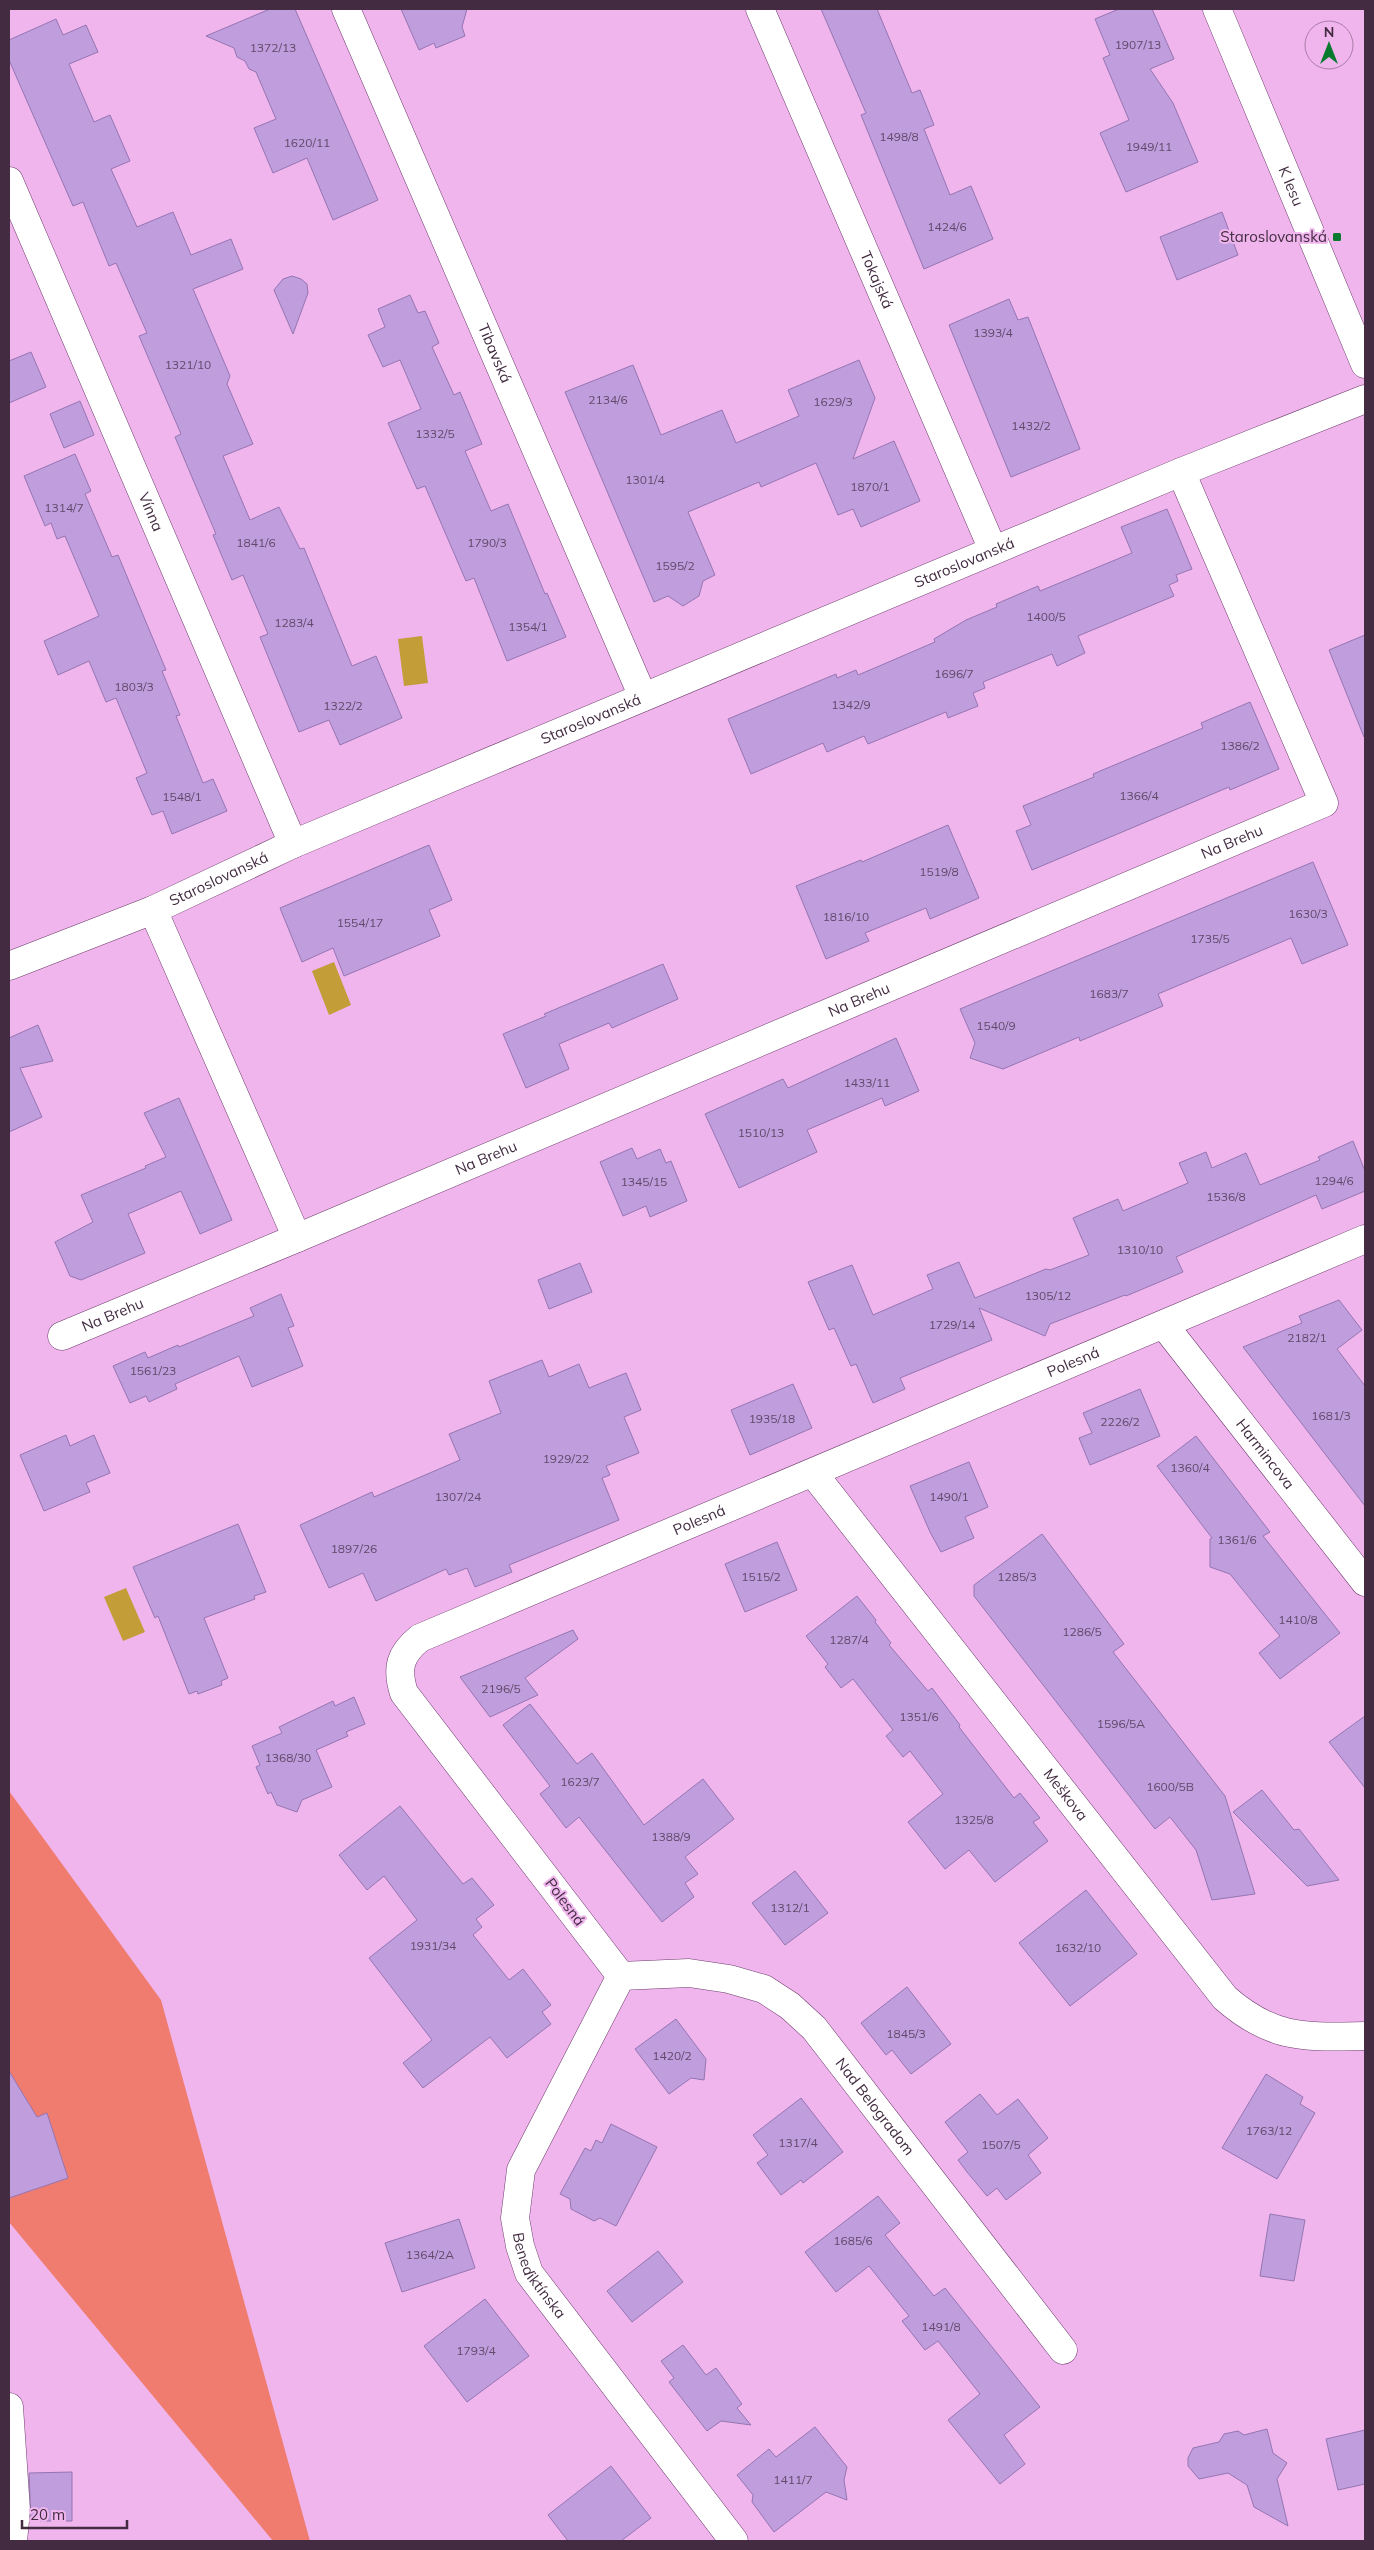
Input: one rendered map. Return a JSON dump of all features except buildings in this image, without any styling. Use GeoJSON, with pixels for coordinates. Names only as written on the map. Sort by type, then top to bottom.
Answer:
{"type":"FeatureCollection","features":[{"type":"Feature","properties":{"kind":"street","name":"Tibavská"},"geometry":{"type":"LineString","coordinates":[[346,9],[643,698]]}},
{"type":"Feature","properties":{"kind":"street","name":"Tokajská"},"geometry":{"type":"LineString","coordinates":[[760,9],[993,550]]}},
{"type":"Feature","properties":{"kind":"street","name":"K lesu"},"geometry":{"type":"LineString","coordinates":[[1217,9],[1365,364]]}},
{"type":"Feature","properties":{"kind":"street","name":"Vínna"},"geometry":{"type":"LineString","coordinates":[[9,181],[294,844]]}},
{"type":"Feature","properties":{"kind":"street","name":"Staroslovanská"},"geometry":{"type":"LineString","coordinates":[[297,1238],[153,910],[294,844],[993,550],[1181,472],[1365,399]]}},
{"type":"Feature","properties":{"kind":"street","name":"Na Brehu"},"geometry":{"type":"LineString","coordinates":[[62,1336],[1324,803],[1181,472]]}},
{"type":"Feature","properties":{"kind":"street"},"geometry":{"type":"LineString","coordinates":[[9,966],[153,910]]}},
{"type":"Feature","properties":{"kind":"street","name":"Polesná"},"geometry":{"type":"LineString","coordinates":[[621,1976],[404,1693],[398,1676],[408,1647],[420,1638],[1365,1239]]}},
{"type":"Feature","properties":{"kind":"street","name":"Harmincova"},"geometry":{"type":"LineString","coordinates":[[1164,1325],[1365,1582]]}},
{"type":"Feature","properties":{"kind":"street","name":"Meškova"},"geometry":{"type":"LineString","coordinates":[[813,1472],[1225,1998],[1242,2014],[1262,2025],[1285,2033],[1309,2037],[1365,2036]]}},
{"type":"Feature","properties":{"kind":"street","name":"Nad Belogradom"},"geometry":{"type":"LineString","coordinates":[[621,1976],[689,1973],[729,1979],[764,1989],[790,2006],[814,2028],[1063,2350]]}},
{"type":"Feature","properties":{"kind":"street","name":"Benediktínska"},"geometry":{"type":"LineString","coordinates":[[621,1976],[521,2170],[516,2218],[520,2246],[529,2273],[734,2541]]}},
{"type":"Feature","properties":{"kind":"street"},"geometry":{"type":"LineString","coordinates":[[9,2407],[16,2510],[13,2541]]}},
{"type":"Feature","properties":{"kind":"shaded area"},"geometry":{"type":"Polygon","coordinates":[[[422,636],[428,683],[404,686],[398,639],[422,636]]]}},
{"type":"Feature","properties":{"kind":"shaded area"},"geometry":{"type":"Polygon","coordinates":[[[334,962],[351,1005],[329,1015],[312,971],[334,962]]]}},
{"type":"Feature","properties":{"kind":"shaded area"},"geometry":{"type":"Polygon","coordinates":[[[126,1588],[145,1632],[123,1641],[104,1597],[126,1588]]]}},
{"type":"Feature","properties":{"kind":"shaded area"},"geometry":{"type":"Polygon","coordinates":[[[9,1791],[161,2000],[310,2541],[273,2541],[9,2222],[9,1791]]]}},
{"type":"Feature","properties":{"kind":"place","name":"Staroslovanská"},"geometry":{"type":"Point","coordinates":[1337,237]}}]}
